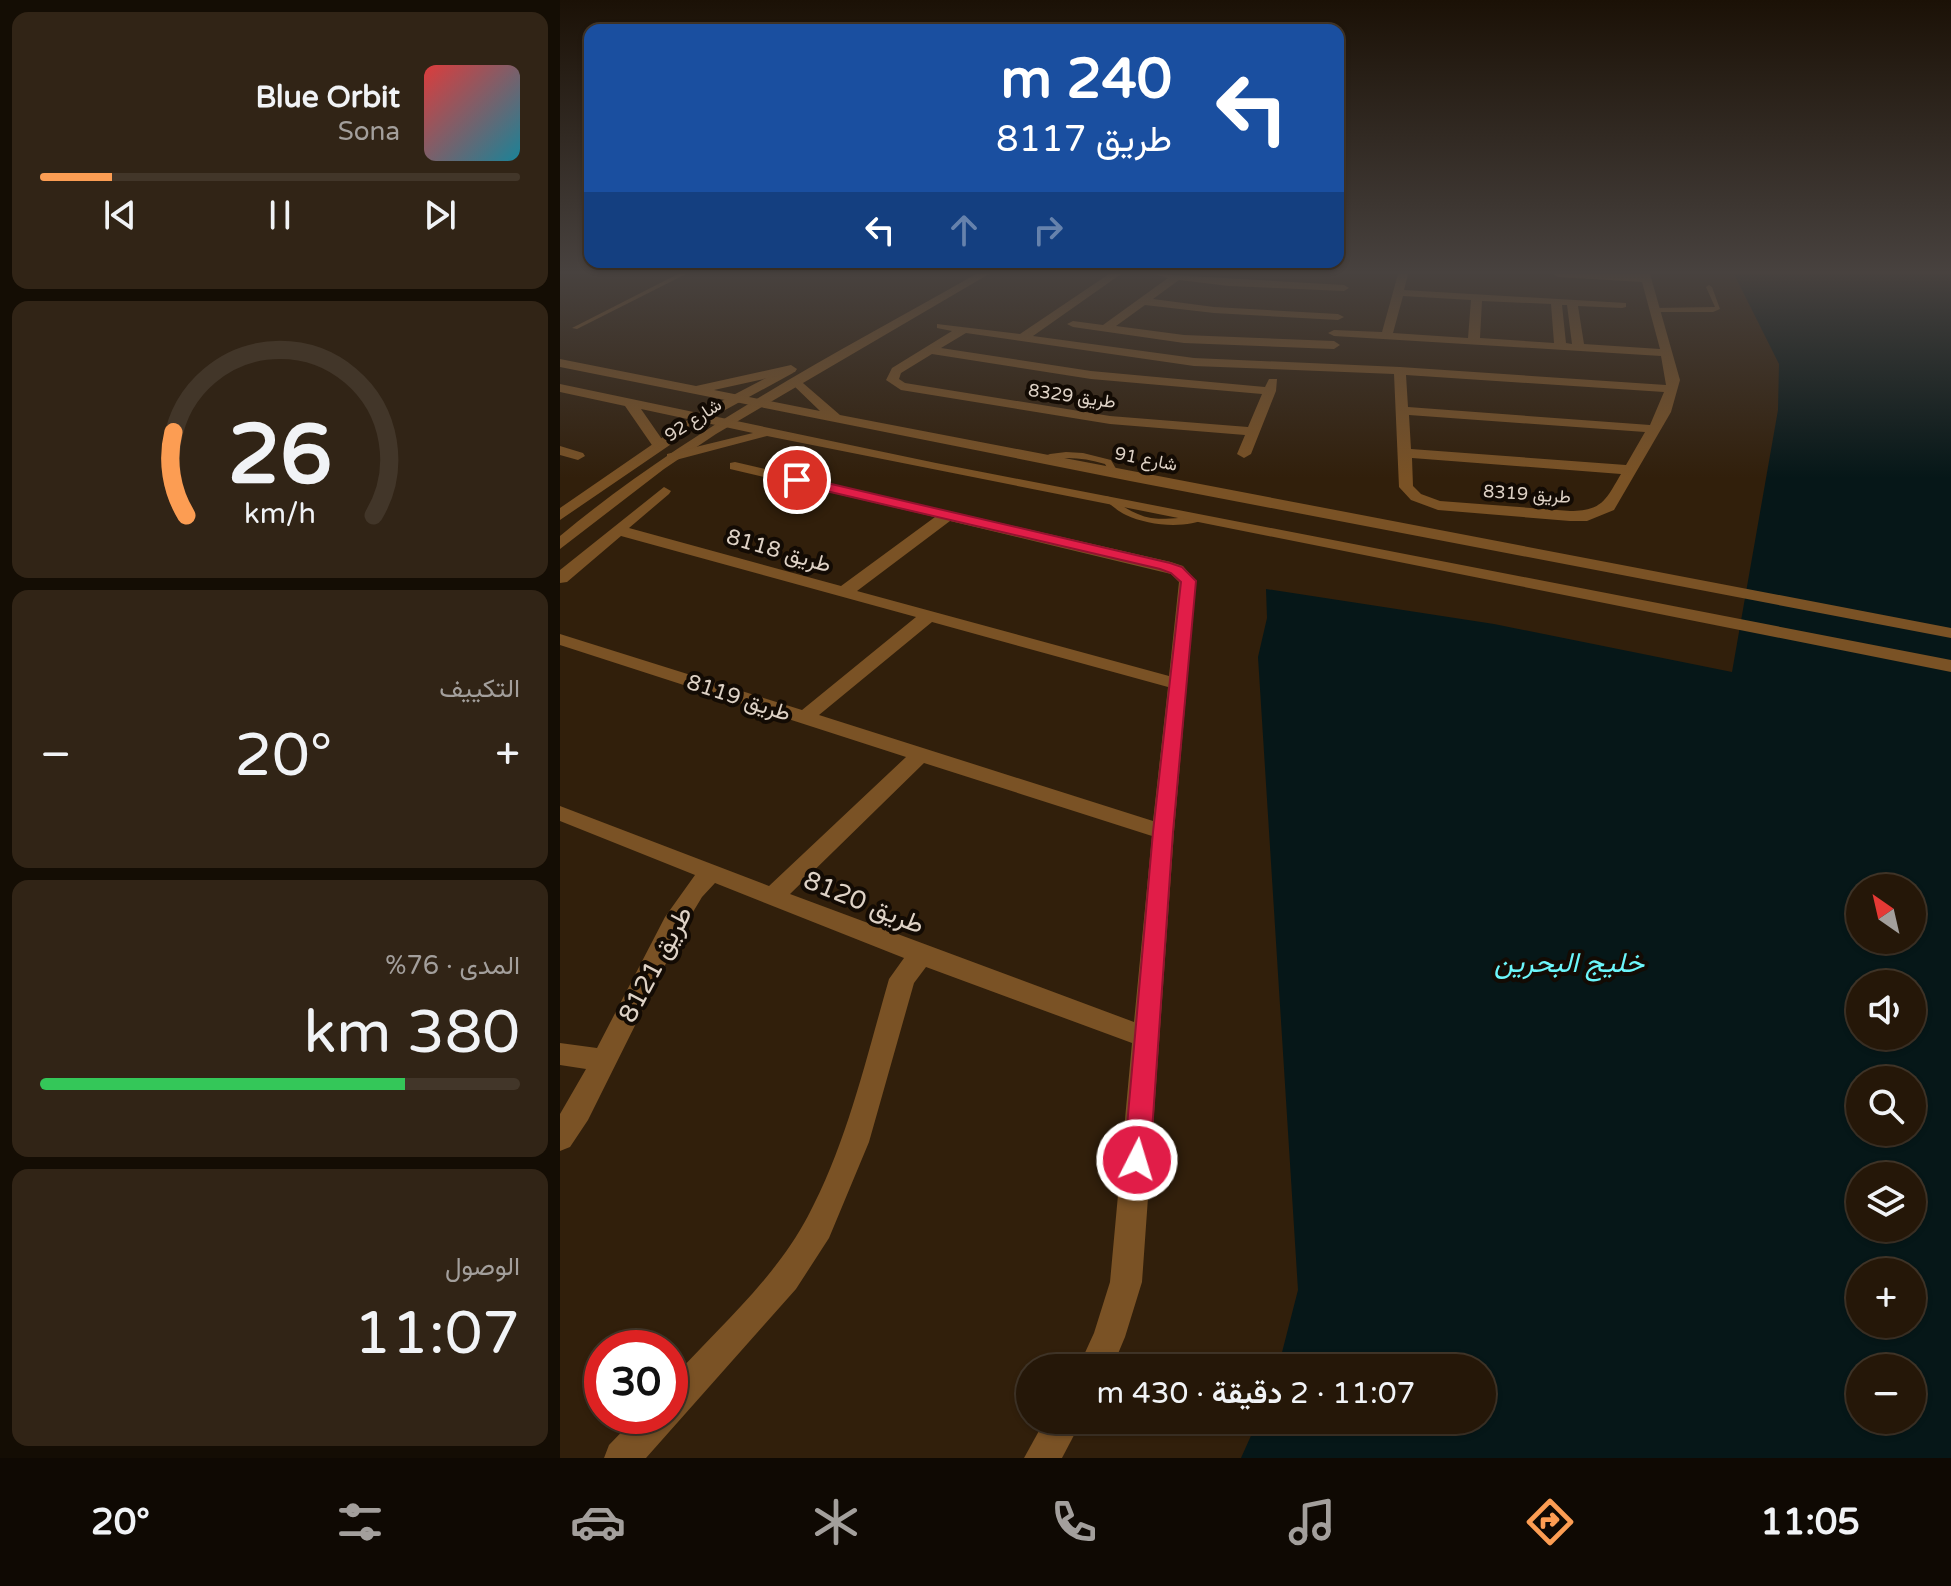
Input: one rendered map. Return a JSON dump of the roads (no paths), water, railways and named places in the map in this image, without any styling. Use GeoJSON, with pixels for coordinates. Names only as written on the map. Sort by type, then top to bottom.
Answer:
{"type":"FeatureCollection","features":[{"type":"Feature","properties":{"kind":"street","name":"شارع 92"},"geometry":{"type":"LineString","coordinates":[[560,544],[593,515],[672,457],[848,342]]}},
{"type":"Feature","properties":{"kind":"street","name":"شارع 92"},"geometry":{"type":"LineString","coordinates":[[560,515],[700,418],[735,399],[794,375],[856,342]]}},
{"type":"Feature","properties":{"kind":"street","name":"طريق 8329"},"geometry":{"type":"LineString","coordinates":[[944,342],[896,371],[892,380],[901,386],[1045,411],[1253,432]]}},
{"type":"Feature","properties":{"kind":"street"},"geometry":{"type":"LineString","coordinates":[[1056,342],[1181,361],[1400,371],[1672,389],[1674,380],[1664,342]]}},
{"type":"Feature","properties":{"kind":"street"},"geometry":{"type":"LineString","coordinates":[[1181,361],[1197,342]]}},
{"type":"Feature","properties":{"kind":"street"},"geometry":{"type":"LineString","coordinates":[[1492,342],[1667,353]]}},
{"type":"Feature","properties":{"kind":"street"},"geometry":{"type":"LineString","coordinates":[[1578,342],[1579,348]]}},
{"type":"Feature","properties":{"kind":"street","name":"طريق 8329"},"geometry":{"type":"LineString","coordinates":[[931,350],[1091,375],[1270,391]]}},
{"type":"Feature","properties":{"kind":"street","name":"شارع 91"},"geometry":{"type":"LineString","coordinates":[[560,363],[1115,474],[1951,633]]}},
{"type":"Feature","properties":{"kind":"street"},"geometry":{"type":"LineString","coordinates":[[1244,454],[1279,367]]}},
{"type":"Feature","properties":{"kind":"street","name":"طريق 8319"},"geometry":{"type":"LineString","coordinates":[[1400,371],[1406,487],[1416,497],[1425,502],[1570,516],[1587,516],[1609,507],[1654,429],[1672,389]]}},
{"type":"Feature","properties":{"kind":"street"},"geometry":{"type":"LineString","coordinates":[[695,391],[794,375],[809,396],[836,417]]}},
{"type":"Feature","properties":{"kind":"street"},"geometry":{"type":"LineString","coordinates":[[560,388],[700,418],[730,419],[927,446],[965,443]]}},
{"type":"Feature","properties":{"kind":"street"},"geometry":{"type":"LineString","coordinates":[[630,403],[659,445]]}},
{"type":"Feature","properties":{"kind":"street"},"geometry":{"type":"LineString","coordinates":[[1402,410],[1654,429]]}},
{"type":"Feature","properties":{"kind":"street"},"geometry":{"type":"LineString","coordinates":[[730,419],[771,433],[1951,666]]}},
{"type":"Feature","properties":{"kind":"street"},"geometry":{"type":"LineString","coordinates":[[672,457],[771,433]]}},
{"type":"Feature","properties":{"kind":"street"},"geometry":{"type":"LineString","coordinates":[[560,450],[578,456]]}},
{"type":"Feature","properties":{"kind":"street"},"geometry":{"type":"LineString","coordinates":[[1405,453],[1630,470]]}},
{"type":"Feature","properties":{"kind":"street"},"geometry":{"type":"LineString","coordinates":[[735,466],[1165,566],[1188,581],[1163,832],[1126,1282],[1101,1354]]}},
{"type":"Feature","properties":{"kind":"street"},"geometry":{"type":"LineString","coordinates":[[561,578],[664,491]]}},
{"type":"Feature","properties":{"kind":"street"},"geometry":{"type":"LineString","coordinates":[[843,593],[948,515]]}},
{"type":"Feature","properties":{"kind":"street","name":"طريق 8118"},"geometry":{"type":"LineString","coordinates":[[618,530],[1177,684]]}},
{"type":"Feature","properties":{"kind":"street"},"geometry":{"type":"LineString","coordinates":[[804,718],[927,617]]}},
{"type":"Feature","properties":{"kind":"street","name":"طريق 8119"},"geometry":{"type":"LineString","coordinates":[[560,639],[1163,832]]}},
{"type":"Feature","properties":{"kind":"street"},"geometry":{"type":"LineString","coordinates":[[773,896],[919,756]]}},
{"type":"Feature","properties":{"kind":"street","name":"طريق 8120"},"geometry":{"type":"LineString","coordinates":[[560,813],[921,955],[1148,1038]]}},
{"type":"Feature","properties":{"kind":"street","name":"طريق 8121"},"geometry":{"type":"LineString","coordinates":[[560,1138],[578,1111],[674,923],[694,891],[712,872]]}},
{"type":"Feature","properties":{"kind":"street"},"geometry":{"type":"LineString","coordinates":[[688,1386],[785,1278],[818,1228],[855,1142],[902,979],[921,955]]}},
{"type":"Feature","properties":{"kind":"street"},"geometry":{"type":"LineString","coordinates":[[560,1054],[604,1060]]}},
{"type":"Feature","properties":{"kind":"street"},"geometry":{"type":"LineString","coordinates":[[622,1458],[644,1434]]}},
{"type":"Feature","properties":{"kind":"street"},"geometry":{"type":"LineString","coordinates":[[1042,1458],[1057,1434]]}},
{"type":"Feature","properties":{"kind":"water","name":"خليج البحرين"},"geometry":{"type":"Polygon","coordinates":[[[1768,342],[1951,342],[1951,1458],[1241,1458],[1252,1434],[1496,1434],[1496,1354],[1282,1354],[1298,1290],[1258,657],[1267,618],[1266,589],[1494,624],[1732,672],[1778,410],[1779,364],[1768,342]]]}}]}
